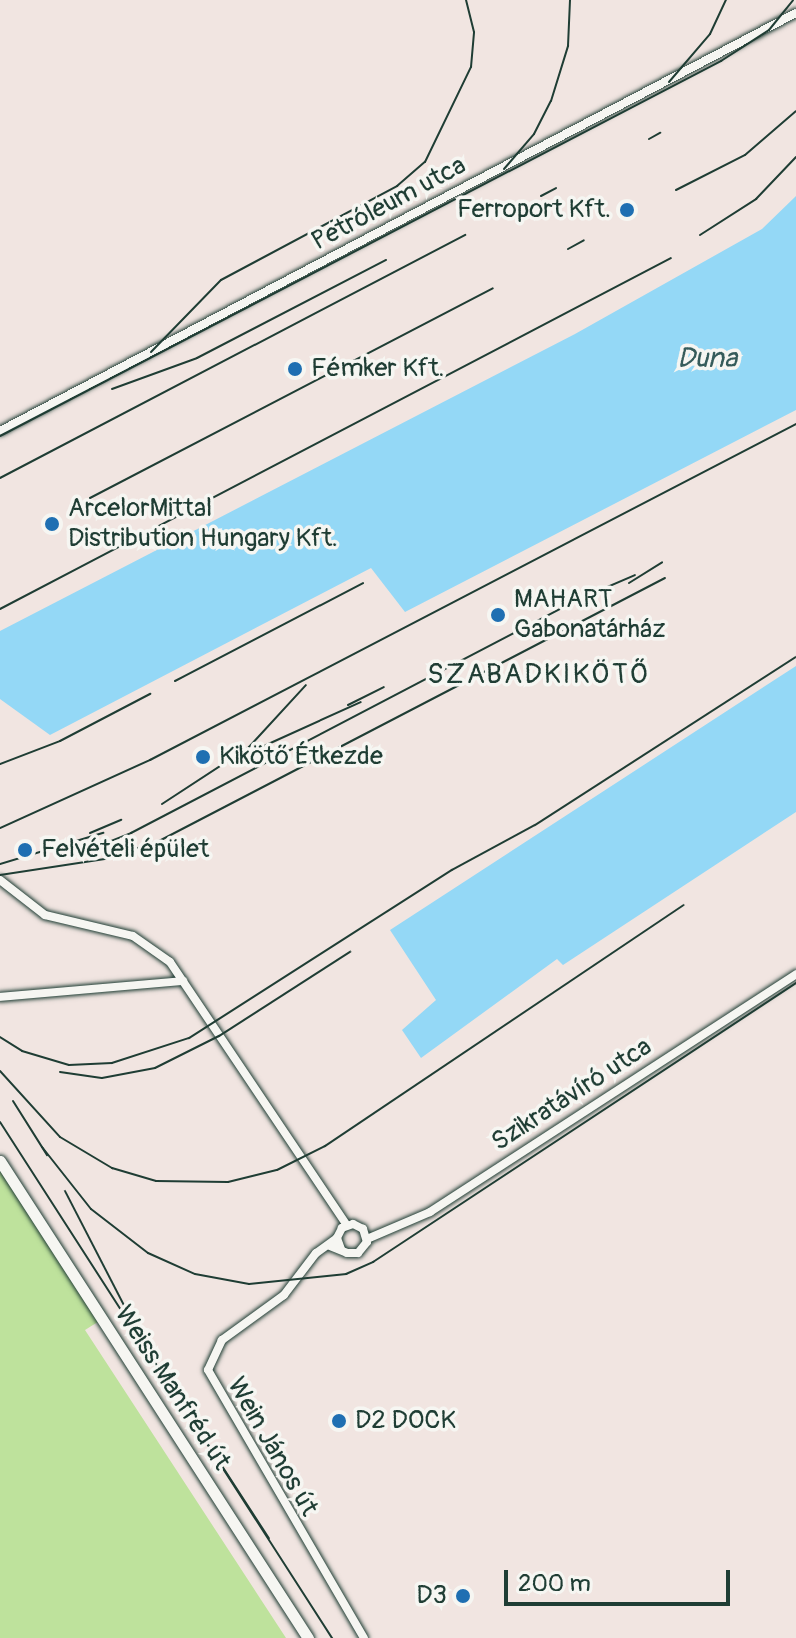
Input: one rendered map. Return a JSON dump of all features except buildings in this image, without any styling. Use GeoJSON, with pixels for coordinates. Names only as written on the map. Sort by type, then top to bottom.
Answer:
{"type":"FeatureCollection","features":[{"type":"Feature","properties":{"kind":"main road","name":"Weiss Manfréd út"},"geometry":{"type":"LineString","coordinates":[[0,1161],[308,1638]]}},
{"type":"Feature","properties":{"kind":"street","name":"Petróleum utca"},"geometry":{"type":"LineString","coordinates":[[0,431],[796,13]]}},
{"type":"Feature","properties":{"kind":"street"},"geometry":{"type":"LineString","coordinates":[[0,880],[45,915],[140,939],[170,962],[335,1214],[342,1231],[341,1249]]}},
{"type":"Feature","properties":{"kind":"street","name":"Szikratávíró utca"},"geometry":{"type":"LineString","coordinates":[[342,1231],[383,1234],[430,1212],[796,974]]}},
{"type":"Feature","properties":{"kind":"street"},"geometry":{"type":"LineString","coordinates":[[0,997],[183,981]]}},
{"type":"Feature","properties":{"kind":"street"},"geometry":{"type":"LineString","coordinates":[[342,1231],[329,1246],[358,1253],[366,1235]]}},
{"type":"Feature","properties":{"kind":"street","name":"Wein János út"},"geometry":{"type":"LineString","coordinates":[[329,1246],[316,1253],[284,1295],[222,1340],[208,1370],[364,1638]]}},
{"type":"Feature","properties":{"kind":"green space"},"geometry":{"type":"Polygon","coordinates":[[[0,1161],[101,1320],[85,1330],[286,1638],[0,1638],[0,1161]]]}},
{"type":"Feature","properties":{"kind":"water","name":"Duna"},"geometry":{"type":"Polygon","coordinates":[[[796,196],[796,410],[405,612],[371,568],[50,735],[0,699],[0,631],[575,334],[762,229],[796,196]]]}},
{"type":"Feature","properties":{"kind":"water"},"geometry":{"type":"Polygon","coordinates":[[[796,666],[796,812],[563,965],[557,959],[421,1058],[402,1030],[436,1000],[390,930],[796,666]]]}},
{"type":"Feature","properties":{"kind":"tram line"},"geometry":{"type":"LineString","coordinates":[[0,1122],[332,1638]]}},
{"type":"Feature","properties":{"kind":"railway"},"geometry":{"type":"LineString","coordinates":[[151,352],[221,280],[397,186],[425,162],[471,67],[474,32],[466,0]]}},
{"type":"Feature","properties":{"kind":"railway"},"geometry":{"type":"LineString","coordinates":[[504,169],[534,134],[551,101],[568,46],[570,0]]}},
{"type":"Feature","properties":{"kind":"railway"},"geometry":{"type":"LineString","coordinates":[[669,82],[710,34],[726,0]]}},
{"type":"Feature","properties":{"kind":"railway"},"geometry":{"type":"LineString","coordinates":[[0,436],[721,61],[769,30],[793,0]]}},
{"type":"Feature","properties":{"kind":"railway"},"geometry":{"type":"LineString","coordinates":[[676,190],[745,155],[796,111]]}},
{"type":"Feature","properties":{"kind":"railway"},"geometry":{"type":"LineString","coordinates":[[649,139],[660,133]]}},
{"type":"Feature","properties":{"kind":"railway"},"geometry":{"type":"LineString","coordinates":[[700,235],[756,199],[796,157]]}},
{"type":"Feature","properties":{"kind":"railway"},"geometry":{"type":"LineString","coordinates":[[541,196],[556,188]]}},
{"type":"Feature","properties":{"kind":"railway"},"geometry":{"type":"LineString","coordinates":[[0,478],[465,235]]}},
{"type":"Feature","properties":{"kind":"railway"},"geometry":{"type":"LineString","coordinates":[[568,249],[584,240]]}},
{"type":"Feature","properties":{"kind":"railway"},"geometry":{"type":"LineString","coordinates":[[0,609],[671,258]]}},
{"type":"Feature","properties":{"kind":"railway"},"geometry":{"type":"LineString","coordinates":[[112,389],[197,358],[386,260]]}},
{"type":"Feature","properties":{"kind":"railway"},"geometry":{"type":"LineString","coordinates":[[90,498],[493,288]]}},
{"type":"Feature","properties":{"kind":"railway"},"geometry":{"type":"LineString","coordinates":[[0,828],[150,760],[796,424]]}},
{"type":"Feature","properties":{"kind":"railway"},"geometry":{"type":"LineString","coordinates":[[629,583],[662,562]]}},
{"type":"Feature","properties":{"kind":"railway"},"geometry":{"type":"LineString","coordinates":[[71,857],[131,833],[577,600],[635,575]]}},
{"type":"Feature","properties":{"kind":"railway"},"geometry":{"type":"LineString","coordinates":[[0,875],[105,859],[161,840],[665,578]]}},
{"type":"Feature","properties":{"kind":"railway"},"geometry":{"type":"LineString","coordinates":[[175,681],[363,583]]}},
{"type":"Feature","properties":{"kind":"railway"},"geometry":{"type":"LineString","coordinates":[[0,1037],[22,1051],[69,1065],[112,1063],[189,1038],[452,870],[535,825],[796,657]]}},
{"type":"Feature","properties":{"kind":"railway"},"geometry":{"type":"LineString","coordinates":[[162,804],[249,747],[306,685]]}},
{"type":"Feature","properties":{"kind":"railway"},"geometry":{"type":"LineString","coordinates":[[348,705],[384,687]]}},
{"type":"Feature","properties":{"kind":"railway"},"geometry":{"type":"LineString","coordinates":[[0,764],[60,741],[150,694]]}},
{"type":"Feature","properties":{"kind":"railway"},"geometry":{"type":"LineString","coordinates":[[255,750],[361,702]]}},
{"type":"Feature","properties":{"kind":"railway"},"geometry":{"type":"LineString","coordinates":[[90,833],[121,820]]}},
{"type":"Feature","properties":{"kind":"railway"},"geometry":{"type":"LineString","coordinates":[[0,864],[103,833]]}},
{"type":"Feature","properties":{"kind":"railway"},"geometry":{"type":"LineString","coordinates":[[0,1071],[60,1137],[112,1168],[156,1181],[228,1182],[277,1170],[325,1146],[683,905]]}},
{"type":"Feature","properties":{"kind":"railway"},"geometry":{"type":"LineString","coordinates":[[60,1072],[102,1078],[155,1068],[219,1036],[350,952]]}},
{"type":"Feature","properties":{"kind":"railway"},"geometry":{"type":"LineString","coordinates":[[42,1147],[91,1209],[148,1253],[195,1274],[249,1284],[346,1274],[373,1262],[796,983]]}},
{"type":"Feature","properties":{"kind":"railway"},"geometry":{"type":"LineString","coordinates":[[13,1101],[47,1155]]}},
{"type":"Feature","properties":{"kind":"railway"},"geometry":{"type":"LineString","coordinates":[[65,1191],[148,1352],[269,1538]]}},
{"type":"Feature","properties":{"kind":"place","name":"Ferroport Kft."},"geometry":{"type":"Point","coordinates":[627,210]}},
{"type":"Feature","properties":{"kind":"place","name":"Fémker Kft."},"geometry":{"type":"Point","coordinates":[295,369]}},
{"type":"Feature","properties":{"kind":"place","name":"ArcelorMittal Distribution Hungary Kft."},"geometry":{"type":"Point","coordinates":[52,524]}},
{"type":"Feature","properties":{"kind":"place","name":"MAHART Gabonatárház"},"geometry":{"type":"Point","coordinates":[498,615]}},
{"type":"Feature","properties":{"kind":"place","name":"Kikötő Étkezde"},"geometry":{"type":"Point","coordinates":[203,757]}},
{"type":"Feature","properties":{"kind":"place","name":"Felvételi épület"},"geometry":{"type":"Point","coordinates":[25,850]}},
{"type":"Feature","properties":{"kind":"place","name":"D2 DOCK"},"geometry":{"type":"Point","coordinates":[339,1421]}},
{"type":"Feature","properties":{"kind":"place","name":"D3"},"geometry":{"type":"Point","coordinates":[463,1596]}},
{"type":"Feature","properties":{"kind":"district","name":"SZABADKIKÖTŐ"},"geometry":{"type":"Point","coordinates":[539,675]}}]}
